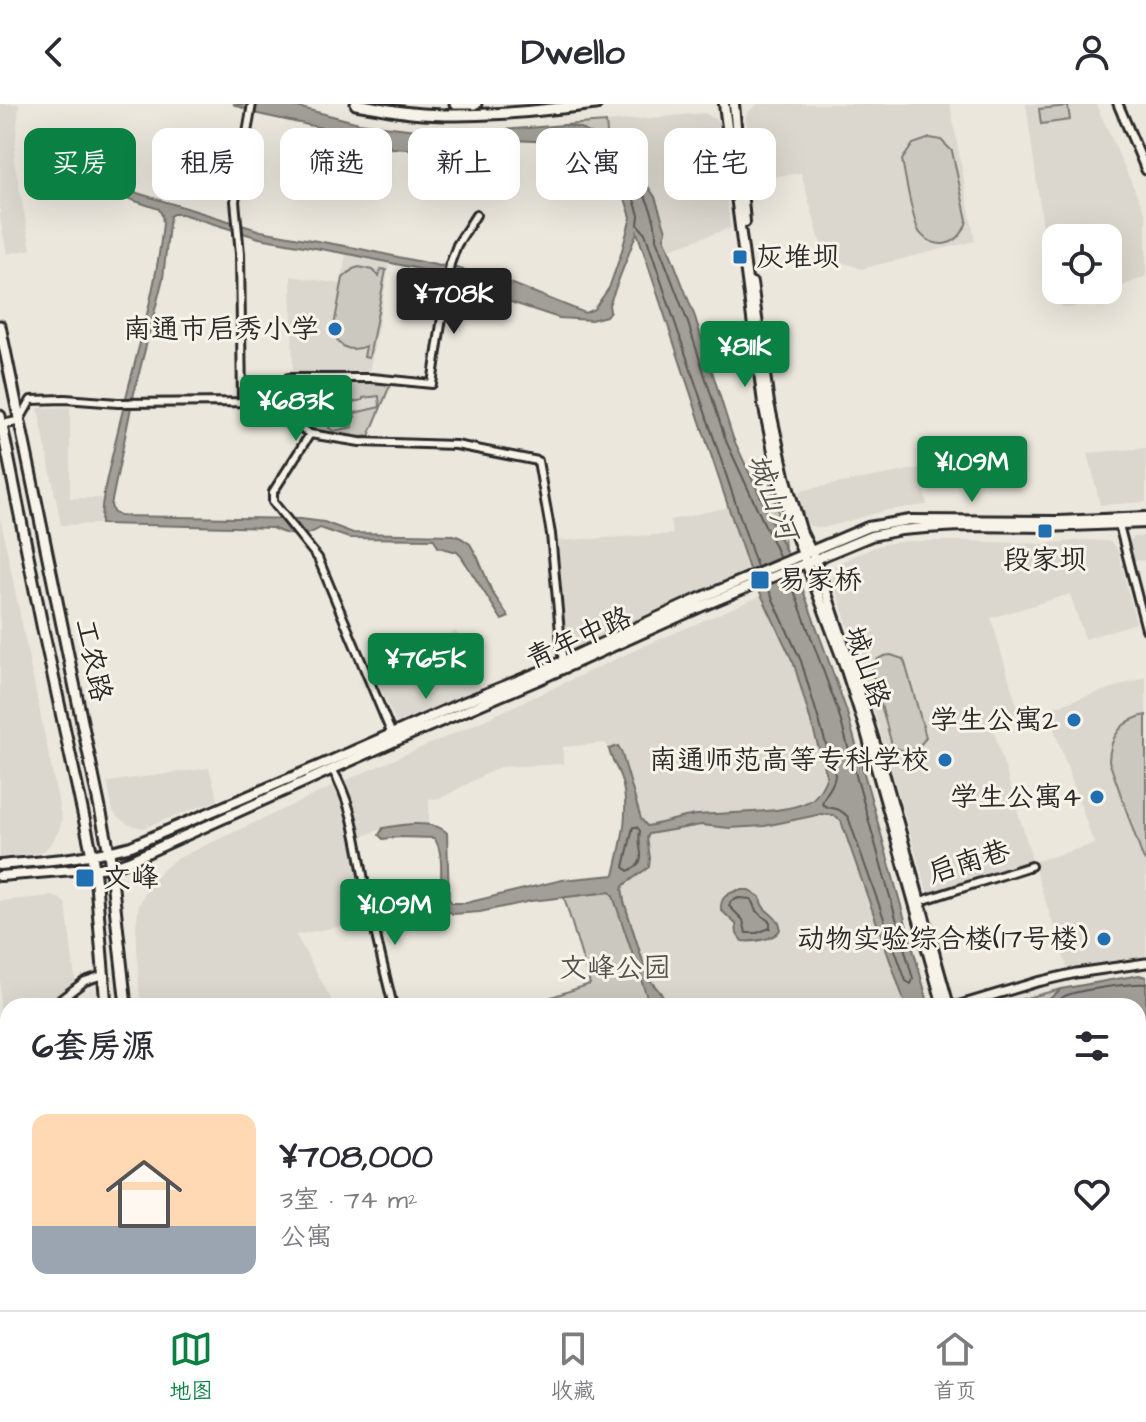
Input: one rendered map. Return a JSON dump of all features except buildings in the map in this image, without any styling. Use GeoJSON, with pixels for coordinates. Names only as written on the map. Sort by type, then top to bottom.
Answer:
{"type":"FeatureCollection","features":[{"type":"Feature","properties":{"kind":"main road"},"geometry":{"type":"LineString","coordinates":[[356,104],[412,113],[467,114],[596,104]]}},
{"type":"Feature","properties":{"kind":"main road"},"geometry":{"type":"LineString","coordinates":[[455,104],[476,104]]}},
{"type":"Feature","properties":{"kind":"main road","name":"城山路"},"geometry":{"type":"LineString","coordinates":[[724,104],[763,403],[779,480],[850,663],[921,901],[944,998]]}},
{"type":"Feature","properties":{"kind":"main road","name":"城山路"},"geometry":{"type":"LineString","coordinates":[[734,104],[749,256],[769,403],[785,476],[866,732],[944,998]]}},
{"type":"Feature","properties":{"kind":"main road","name":"工农路"},"geometry":{"type":"LineString","coordinates":[[0,326],[109,852],[125,998]]}},
{"type":"Feature","properties":{"kind":"main road","name":"工农路"},"geometry":{"type":"LineString","coordinates":[[1,422],[92,855],[105,998]]}},
{"type":"Feature","properties":{"kind":"main road","name":"青年中路"},"geometry":{"type":"LineString","coordinates":[[0,876],[111,867],[131,860],[332,769],[455,706],[562,665],[809,557],[871,536],[901,530],[960,526],[1045,527],[1146,517]]}},
{"type":"Feature","properties":{"kind":"main road","name":"青年中路"},"geometry":{"type":"LineString","coordinates":[[1118,521],[1146,523]]}},
{"type":"Feature","properties":{"kind":"main road","name":"青年中路"},"geometry":{"type":"LineString","coordinates":[[0,865],[92,855],[131,846],[394,737]]}},
{"type":"Feature","properties":{"kind":"street"},"geometry":{"type":"LineString","coordinates":[[242,402],[240,254],[235,201],[252,104]]}},
{"type":"Feature","properties":{"kind":"street"},"geometry":{"type":"LineString","coordinates":[[1118,104],[1146,170]]}},
{"type":"Feature","properties":{"kind":"street"},"geometry":{"type":"LineString","coordinates":[[268,406],[288,378],[372,378],[432,384],[450,264],[457,245],[476,215]]}},
{"type":"Feature","properties":{"kind":"street"},"geometry":{"type":"LineString","coordinates":[[1,422],[19,421],[31,400],[242,402],[268,406],[310,434],[360,442],[456,445],[538,461],[551,534],[562,665]]}},
{"type":"Feature","properties":{"kind":"street"},"geometry":{"type":"LineString","coordinates":[[310,434],[273,492],[273,502],[318,558],[394,737]]}},
{"type":"Feature","properties":{"kind":"street"},"geometry":{"type":"LineString","coordinates":[[1118,521],[1146,629]]}},
{"type":"Feature","properties":{"kind":"street"},"geometry":{"type":"LineString","coordinates":[[332,769],[340,782],[357,838],[391,998]]}},
{"type":"Feature","properties":{"kind":"street","name":"启南巷"},"geometry":{"type":"LineString","coordinates":[[921,901],[1031,866]]}},
{"type":"Feature","properties":{"kind":"street"},"geometry":{"type":"LineString","coordinates":[[985,998],[1050,979],[1146,963]]}},
{"type":"Feature","properties":{"kind":"street"},"geometry":{"type":"LineString","coordinates":[[63,998],[85,981],[103,975]]}},
{"type":"Feature","properties":{"kind":"shaded area"},"geometry":{"type":"Polygon","coordinates":[[[0,104],[19,104],[14,160],[31,249],[7,254],[0,218],[0,104]]]}},
{"type":"Feature","properties":{"kind":"shaded area"},"geometry":{"type":"Polygon","coordinates":[[[758,104],[950,104],[975,241],[861,269],[824,255],[801,173],[776,177],[776,128],[747,128],[746,116],[758,104]]]}},
{"type":"Feature","properties":{"kind":"shaded area"},"geometry":{"type":"Polygon","coordinates":[[[1026,104],[1096,104],[1146,215],[1146,276],[1122,286],[1122,224],[1042,224],[1026,104]]]}},
{"type":"Feature","properties":{"kind":"shaded area"},"geometry":{"type":"Polygon","coordinates":[[[705,113],[719,122],[720,128],[664,128],[664,200],[727,200],[730,228],[670,249],[655,197],[648,187],[648,128],[607,128],[606,122],[705,113]]]}},
{"type":"Feature","properties":{"kind":"shaded area","name":"南通市启秀小学"},"geometry":{"type":"Polygon","coordinates":[[[346,254],[390,262],[369,374],[293,373],[291,276],[341,284],[346,254]]]}},
{"type":"Feature","properties":{"kind":"shaded area"},"geometry":{"type":"Polygon","coordinates":[[[1061,304],[1080,304],[1071,308],[1062,307],[1061,304]]]}},
{"type":"Feature","properties":{"kind":"shaded area"},"geometry":{"type":"Polygon","coordinates":[[[311,382],[391,383],[369,436],[357,438],[305,425],[311,382]]]}},
{"type":"Feature","properties":{"kind":"shaded area"},"geometry":{"type":"Polygon","coordinates":[[[70,407],[70,498],[103,498],[101,524],[61,525],[38,408],[70,407]]]}},
{"type":"Feature","properties":{"kind":"shaded area"},"geometry":{"type":"Polygon","coordinates":[[[1146,448],[1146,502],[1100,505],[1088,453],[1146,448]]]}},
{"type":"Feature","properties":{"kind":"shaded area"},"geometry":{"type":"Polygon","coordinates":[[[921,468],[927,505],[887,510],[824,528],[810,526],[804,519],[799,491],[921,468]]]}},
{"type":"Feature","properties":{"kind":"shaded area"},"geometry":{"type":"Polygon","coordinates":[[[729,507],[749,569],[564,652],[553,541],[673,534],[670,520],[729,507]]]}},
{"type":"Feature","properties":{"kind":"shaded area"},"geometry":{"type":"Polygon","coordinates":[[[0,517],[62,820],[53,841],[44,851],[0,857],[0,517]]]}},
{"type":"Feature","properties":{"kind":"shaded area"},"geometry":{"type":"Polygon","coordinates":[[[1146,536],[1146,560],[1133,561],[1130,540],[1146,536]]]}},
{"type":"Feature","properties":{"kind":"shaded area"},"geometry":{"type":"Polygon","coordinates":[[[907,541],[1042,544],[1107,541],[1118,551],[1136,623],[1085,639],[1070,594],[991,618],[1020,716],[992,725],[1033,862],[1094,844],[1047,709],[1146,677],[1146,956],[1068,970],[1033,863],[928,894],[832,573],[840,562],[880,545],[907,541]]]}},
{"type":"Feature","properties":{"kind":"shaded area"},"geometry":{"type":"Polygon","coordinates":[[[763,595],[794,664],[841,821],[903,998],[662,998],[648,978],[622,889],[650,858],[647,838],[621,751],[609,749],[605,743],[563,747],[563,764],[499,767],[441,798],[429,799],[429,826],[406,824],[383,828],[360,838],[344,781],[763,595]]]}},
{"type":"Feature","properties":{"kind":"shaded area"},"geometry":{"type":"Polygon","coordinates":[[[456,631],[481,687],[396,723],[371,666],[456,631]]]}},
{"type":"Feature","properties":{"kind":"shaded area"},"geometry":{"type":"Polygon","coordinates":[[[209,768],[218,800],[143,828],[130,825],[113,811],[107,782],[209,768]]]}},
{"type":"Feature","properties":{"kind":"shaded area"},"geometry":{"type":"Polygon","coordinates":[[[338,784],[355,840],[371,920],[296,935],[331,998],[140,998],[136,926],[139,905],[151,881],[174,860],[338,784]]]}},
{"type":"Feature","properties":{"kind":"shaded area"},"geometry":{"type":"Polygon","coordinates":[[[50,896],[66,904],[75,979],[71,988],[58,998],[0,998],[0,901],[50,896]]]}},
{"type":"Feature","properties":{"kind":"green space"},"geometry":{"type":"Polygon","coordinates":[[[1068,106],[1070,120],[1041,124],[1039,109],[1068,106]]]}},
{"type":"Feature","properties":{"kind":"green space"},"geometry":{"type":"Polygon","coordinates":[[[606,122],[607,128],[580,128],[564,125],[606,122]]]}},
{"type":"Feature","properties":{"kind":"green space"},"geometry":{"type":"Polygon","coordinates":[[[930,138],[941,140],[952,151],[967,220],[958,237],[944,244],[929,240],[917,228],[902,160],[913,144],[930,138]]]}},
{"type":"Feature","properties":{"kind":"green space"},"geometry":{"type":"Polygon","coordinates":[[[359,267],[372,270],[379,276],[381,269],[386,270],[369,358],[364,357],[366,346],[346,348],[338,342],[333,331],[343,278],[359,267]]]}},
{"type":"Feature","properties":{"kind":"green space"},"geometry":{"type":"Polygon","coordinates":[[[311,382],[391,383],[369,436],[336,436],[305,425],[311,382]],[[379,396],[341,406],[342,419],[329,421],[329,428],[334,431],[353,427],[351,417],[355,417],[354,413],[380,407],[379,396]]]}},
{"type":"Feature","properties":{"kind":"green space"},"geometry":{"type":"Polygon","coordinates":[[[767,470],[784,535],[785,549],[750,475],[767,470]]]}},
{"type":"Feature","properties":{"kind":"green space"},"geometry":{"type":"Polygon","coordinates":[[[891,655],[903,659],[905,663],[926,737],[919,746],[907,751],[892,745],[872,672],[878,659],[891,655]]]}},
{"type":"Feature","properties":{"kind":"green space"},"geometry":{"type":"Polygon","coordinates":[[[1146,715],[1146,862],[1109,761],[1118,730],[1137,717],[1146,715]]]}},
{"type":"Feature","properties":{"kind":"green space","name":"文峰公园"},"geometry":{"type":"Polygon","coordinates":[[[622,889],[648,978],[663,998],[549,998],[590,984],[564,897],[622,889]]]}},
{"type":"Feature","properties":{"kind":"green space"},"geometry":{"type":"Polygon","coordinates":[[[1061,989],[1051,998],[1027,998],[1061,989]]]}},
{"type":"Feature","properties":{"kind":"water"},"geometry":{"type":"Polygon","coordinates":[[[233,104],[286,104],[359,123],[408,129],[408,149],[392,148],[392,128],[322,128],[258,114],[233,104]]]}},
{"type":"Feature","properties":{"kind":"water"},"geometry":{"type":"Polygon","coordinates":[[[564,125],[580,128],[536,128],[536,141],[520,140],[520,129],[564,125]]]}},
{"type":"Feature","properties":{"kind":"water"},"geometry":{"type":"Polygon","coordinates":[[[648,187],[655,197],[666,231],[664,237],[695,317],[733,438],[800,582],[846,709],[927,998],[903,998],[841,821],[833,815],[822,814],[765,826],[729,828],[701,825],[649,834],[649,867],[622,889],[648,978],[663,998],[647,998],[610,892],[453,914],[441,907],[441,861],[434,838],[383,839],[379,835],[383,828],[416,824],[433,826],[447,833],[449,899],[452,903],[466,903],[562,880],[614,875],[624,827],[625,802],[621,779],[609,749],[618,746],[621,751],[641,819],[647,826],[697,815],[791,807],[814,798],[826,779],[794,664],[749,569],[637,232],[609,305],[610,311],[606,316],[591,320],[559,318],[453,283],[433,272],[259,238],[182,214],[170,216],[163,278],[134,393],[111,505],[113,512],[120,516],[301,519],[324,522],[353,533],[454,535],[470,544],[492,592],[509,617],[502,620],[461,556],[438,547],[434,539],[349,538],[320,528],[296,535],[272,528],[101,524],[106,481],[149,304],[163,223],[159,209],[132,200],[136,200],[136,193],[261,231],[446,265],[513,284],[585,313],[594,309],[609,288],[631,217],[625,200],[648,200],[648,187]]]}},
{"type":"Feature","properties":{"kind":"water"},"geometry":{"type":"Polygon","coordinates":[[[738,890],[749,890],[760,897],[764,908],[779,923],[776,934],[759,941],[742,941],[736,924],[721,910],[725,897],[738,890]]]}},
{"type":"Feature","properties":{"kind":"water"},"geometry":{"type":"Polygon","coordinates":[[[1139,975],[1146,977],[1146,998],[1051,998],[1061,989],[1139,975]]]}},
{"type":"Feature","properties":{"kind":"place","name":"灰堆坝"},"geometry":{"type":"Point","coordinates":[740,257]}},
{"type":"Feature","properties":{"kind":"place","name":"南通市启秀小学"},"geometry":{"type":"Point","coordinates":[335,329]}},
{"type":"Feature","properties":{"kind":"place","name":"段家坝"},"geometry":{"type":"Point","coordinates":[1045,531]}},
{"type":"Feature","properties":{"kind":"place","name":"易家桥"},"geometry":{"type":"Point","coordinates":[760,580]}},
{"type":"Feature","properties":{"kind":"place","name":"学生公寓2"},"geometry":{"type":"Point","coordinates":[1074,720]}},
{"type":"Feature","properties":{"kind":"place","name":"南通师范高等专科学校"},"geometry":{"type":"Point","coordinates":[945,760]}},
{"type":"Feature","properties":{"kind":"place","name":"学生公寓4"},"geometry":{"type":"Point","coordinates":[1097,797]}},
{"type":"Feature","properties":{"kind":"place","name":"文峰"},"geometry":{"type":"Point","coordinates":[85,878]}},
{"type":"Feature","properties":{"kind":"place","name":"动物实验综合楼(17号楼)"},"geometry":{"type":"Point","coordinates":[1104,939]}},
{"type":"Feature","properties":{"kind":"water label","name":"城山河"},"geometry":{"type":"Point","coordinates":[772,497]}}]}
